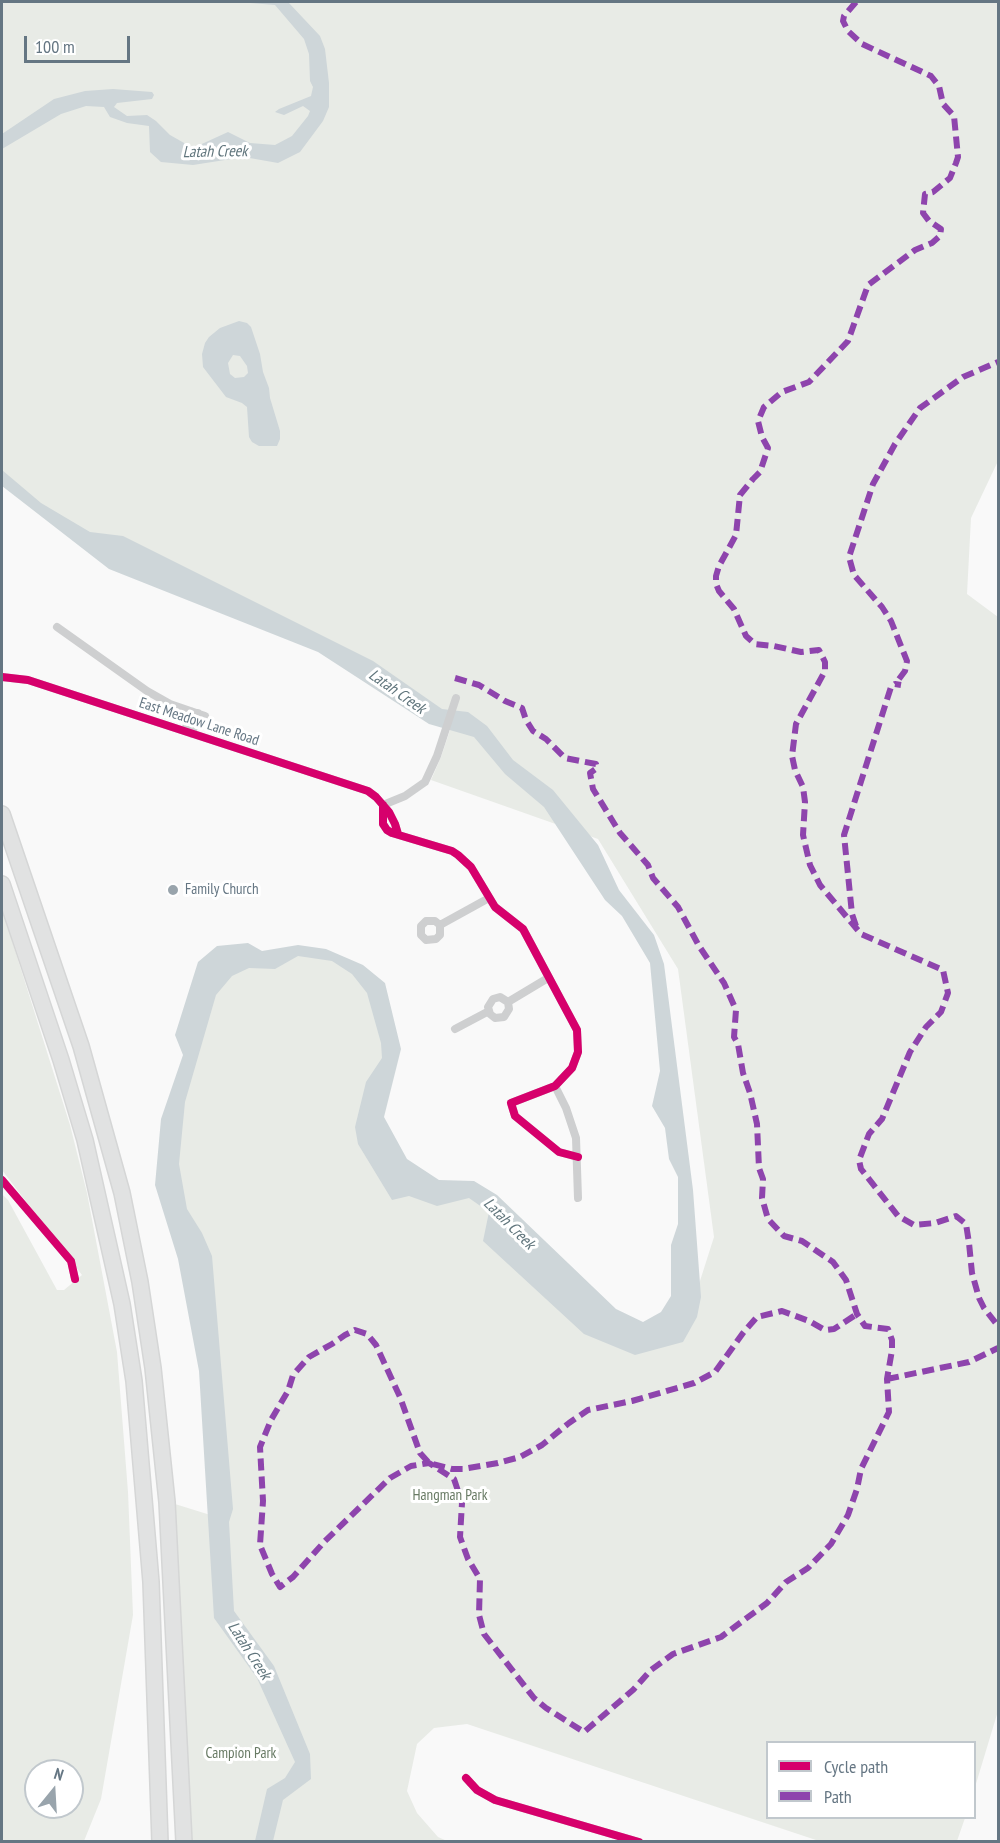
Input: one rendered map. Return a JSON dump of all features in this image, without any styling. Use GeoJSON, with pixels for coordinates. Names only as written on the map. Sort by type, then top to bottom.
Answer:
{"type":"FeatureCollection","features":[{"type":"Feature","properties":{"kind":"highway"},"geometry":{"type":"LineString","coordinates":[[2,814],[81,1046],[122,1193],[140,1282],[153,1368],[167,1502],[184,1842]]}},
{"type":"Feature","properties":{"kind":"highway"},"geometry":{"type":"LineString","coordinates":[[2,884],[61,1060],[85,1140],[122,1304],[136,1404],[151,1582],[160,1842]]}},
{"type":"Feature","properties":{"kind":"street"},"geometry":{"type":"LineString","coordinates":[[57,627],[147,691],[170,704],[198,713],[188,733]]}},
{"type":"Feature","properties":{"kind":"street","name":"East Meadow Lane Road"},"geometry":{"type":"LineString","coordinates":[[2,677],[28,680],[368,791],[383,805]]}},
{"type":"Feature","properties":{"kind":"street"},"geometry":{"type":"LineString","coordinates":[[456,698],[437,756],[425,782],[405,796],[383,805],[382,824],[389,832],[458,855],[471,867],[495,907],[523,929],[577,1030],[578,1052],[572,1068],[555,1086],[511,1103],[515,1116],[559,1152],[578,1157]]}},
{"type":"Feature","properties":{"kind":"street"},"geometry":{"type":"LineString","coordinates":[[440,925],[489,898]]}},
{"type":"Feature","properties":{"kind":"street"},"geometry":{"type":"LineString","coordinates":[[508,1002],[548,978]]}},
{"type":"Feature","properties":{"kind":"street"},"geometry":{"type":"LineString","coordinates":[[500,997],[508,1002],[510,1009],[504,1017],[495,1018],[489,1011],[489,1004],[493,999],[500,997]]}},
{"type":"Feature","properties":{"kind":"street"},"geometry":{"type":"LineString","coordinates":[[455,1029],[489,1011]]}},
{"type":"Feature","properties":{"kind":"street"},"geometry":{"type":"LineString","coordinates":[[555,1086],[566,1108],[576,1138],[578,1198]]}},
{"type":"Feature","properties":{"kind":"street"},"geometry":{"type":"LineString","coordinates":[[2,1180],[71,1261],[75,1279]]}},
{"type":"Feature","properties":{"kind":"street"},"geometry":{"type":"LineString","coordinates":[[466,1778],[477,1790],[495,1800],[639,1842]]}},
{"type":"Feature","properties":{"kind":"green space","name":"Hangman Park"},"geometry":{"type":"Polygon","coordinates":[[[2,2],[998,2],[998,461],[971,518],[967,594],[998,617],[998,1711],[976,1784],[976,1741],[766,1741],[766,1819],[965,1819],[957,1841],[819,1841],[467,1724],[434,1728],[417,1744],[407,1791],[417,1813],[438,1837],[447,1841],[190,1841],[175,1504],[220,1518],[211,1367],[176,1214],[173,1121],[223,966],[299,950],[329,955],[358,969],[392,1055],[375,1092],[393,1172],[470,1189],[638,1340],[699,1284],[714,1237],[678,969],[598,839],[431,780],[452,724],[371,672],[86,538],[2,478],[2,2]]]}},
{"type":"Feature","properties":{"kind":"green space"},"geometry":{"type":"Polygon","coordinates":[[[2,909],[70,1125],[87,1193],[117,1352],[128,1492],[133,1615],[101,1799],[84,1841],[2,1841],[2,1194],[8,1200],[57,1290],[64,1290],[82,1275],[2,1170],[2,909]]]}},
{"type":"Feature","properties":{"kind":"water","name":"Latah Creek"},"geometry":{"type":"Polygon","coordinates":[[[238,2],[288,2],[320,36],[325,49],[329,107],[323,121],[300,152],[278,163],[244,157],[193,165],[161,162],[150,152],[149,126],[127,123],[110,117],[104,107],[86,106],[61,114],[2,149],[2,134],[54,99],[85,91],[113,89],[152,92],[154,95],[152,99],[117,103],[114,107],[127,116],[147,115],[170,135],[193,148],[228,132],[250,143],[275,145],[292,136],[310,111],[303,106],[284,115],[275,112],[311,96],[313,87],[310,81],[309,54],[304,39],[275,5],[238,2]]]}},
{"type":"Feature","properties":{"kind":"water"},"geometry":{"type":"Polygon","coordinates":[[[239,321],[251,327],[280,431],[277,446],[259,446],[252,442],[249,437],[247,407],[226,397],[203,367],[202,354],[205,343],[220,328],[239,321]],[[233,355],[228,363],[230,374],[235,378],[244,377],[248,373],[247,366],[240,356],[233,355]]]}},
{"type":"Feature","properties":{"kind":"water","name":"Latah Creek"},"geometry":{"type":"Polygon","coordinates":[[[2,470],[41,503],[90,532],[123,536],[373,661],[442,709],[468,712],[487,726],[513,760],[553,790],[598,845],[619,890],[654,935],[664,964],[693,1190],[701,1297],[697,1317],[683,1342],[635,1355],[584,1334],[483,1241],[489,1212],[469,1198],[437,1206],[409,1196],[392,1200],[358,1144],[355,1127],[366,1082],[382,1058],[381,1043],[367,993],[352,974],[332,961],[298,956],[275,969],[249,968],[232,976],[216,995],[185,1102],[179,1164],[187,1209],[202,1233],[212,1256],[233,1509],[229,1522],[234,1611],[274,1666],[310,1754],[311,1779],[283,1800],[273,1841],[255,1841],[267,1789],[285,1778],[295,1762],[257,1678],[214,1618],[199,1371],[178,1259],[155,1185],[161,1119],[183,1055],[175,1035],[198,962],[217,946],[248,943],[262,951],[298,945],[326,949],[363,965],[385,983],[401,1049],[384,1117],[407,1159],[439,1180],[474,1181],[497,1195],[616,1309],[643,1322],[661,1312],[671,1296],[671,1245],[678,1224],[678,1177],[669,1159],[665,1128],[652,1106],[660,1071],[650,963],[622,916],[605,900],[544,807],[505,774],[474,737],[429,724],[318,652],[109,569],[2,486],[2,470]]]}},
{"type":"Feature","properties":{"kind":"marked path"},"geometry":{"type":"LineString","coordinates":[[856,2],[844,16],[843,21],[848,31],[862,44],[931,76],[939,86],[943,104],[954,116],[958,157],[956,163],[950,178],[933,192],[925,194],[923,213],[929,221],[941,229],[940,236],[932,243],[915,250],[868,285],[848,341],[809,382],[782,392],[764,407],[758,421],[762,437],[768,448],[760,472],[740,495],[736,535],[719,566],[716,584],[734,609],[746,636],[755,644],[801,652],[819,650],[825,662],[825,671],[796,724],[792,756],[795,770],[803,787],[805,802],[803,835],[810,865],[820,885],[861,934],[943,970],[948,993],[941,1012],[926,1027],[910,1052],[882,1119],[869,1134],[859,1160],[861,1169],[898,1216],[914,1225],[935,1223],[956,1216],[966,1224],[972,1273],[979,1298],[998,1326]]}},
{"type":"Feature","properties":{"kind":"marked path"},"geometry":{"type":"LineString","coordinates":[[899,679],[905,671],[907,661],[891,621],[854,575],[849,557],[873,484],[895,444],[920,408],[963,377],[998,362]]}},
{"type":"Feature","properties":{"kind":"marked path"},"geometry":{"type":"LineString","coordinates":[[455,678],[479,685],[505,701],[522,708],[533,731],[546,739],[565,758],[596,764],[597,768],[590,773],[593,789],[620,833],[648,865],[653,878],[678,907],[699,946],[724,983],[736,1010],[734,1037],[738,1044],[743,1073],[757,1124],[759,1168],[763,1179],[762,1198],[768,1219],[784,1236],[802,1241],[833,1262],[846,1280],[857,1314],[865,1326],[888,1329],[892,1340],[887,1379],[889,1412],[861,1469],[848,1515],[831,1544],[808,1568],[786,1582],[767,1603],[721,1637],[673,1654],[651,1670],[633,1690],[584,1732],[534,1698],[484,1634],[479,1615],[480,1579],[468,1559],[460,1537],[462,1503],[454,1479],[429,1463],[411,1466],[390,1478],[325,1541],[293,1577],[280,1587],[260,1545],[263,1501],[260,1447],[271,1420],[288,1391],[293,1375],[309,1357],[355,1330],[367,1334],[376,1345],[400,1397],[420,1453],[429,1463],[452,1469],[463,1469],[520,1457],[542,1445],[588,1410],[632,1401],[694,1383],[715,1372],[757,1317],[782,1311],[825,1330],[834,1329],[857,1314]]}},
{"type":"Feature","properties":{"kind":"marked path"},"geometry":{"type":"LineString","coordinates":[[856,926],[852,914],[844,835],[891,687],[895,684],[901,685]]}},
{"type":"Feature","properties":{"kind":"marked path"},"geometry":{"type":"LineString","coordinates":[[887,1379],[969,1362],[998,1348]]}},
{"type":"Feature","properties":{"kind":"cycle path"},"geometry":{"type":"LineString","coordinates":[[2,677],[28,680],[368,791],[389,812],[398,834]]}},
{"type":"Feature","properties":{"kind":"cycle path"},"geometry":{"type":"LineString","coordinates":[[383,805],[383,824],[387,830],[458,855],[471,867],[495,907],[523,929],[577,1030],[578,1052],[572,1068],[555,1086],[511,1103],[515,1116],[559,1152],[578,1157]]}},
{"type":"Feature","properties":{"kind":"cycle path"},"geometry":{"type":"LineString","coordinates":[[2,1180],[71,1261],[75,1279]]}},
{"type":"Feature","properties":{"kind":"cycle path"},"geometry":{"type":"LineString","coordinates":[[466,1778],[477,1790],[495,1800],[639,1842]]}},
{"type":"Feature","properties":{"kind":"place","name":"Family Church"},"geometry":{"type":"Point","coordinates":[173,890]}},
{"type":"Feature","properties":{"kind":"park label","name":"Campion Park"},"geometry":{"type":"Point","coordinates":[241,1754]}}]}
